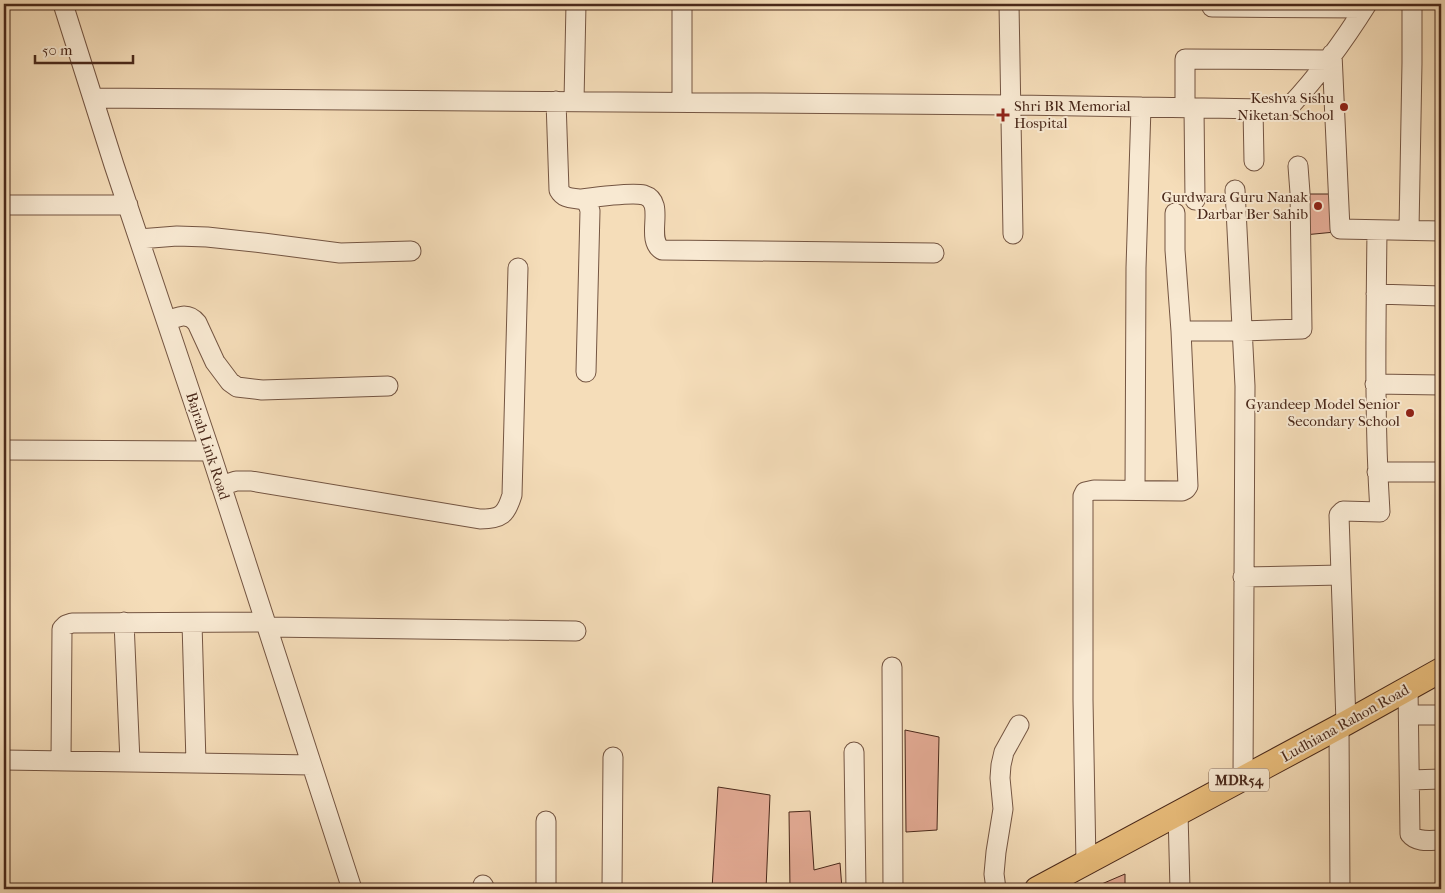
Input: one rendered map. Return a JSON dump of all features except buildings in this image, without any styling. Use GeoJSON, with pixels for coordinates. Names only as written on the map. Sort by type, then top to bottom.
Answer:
{"type":"FeatureCollection","features":[{"type":"Feature","properties":{"kind":"main road","name":"Ludhiana Rahon Road"},"geometry":{"type":"LineString","coordinates":[[1037,889],[1061,883],[1086,862],[1343,725],[1441,670]]}},
{"type":"Feature","properties":{"kind":"street","name":"Bajrah Link Road"},"geometry":{"type":"LineString","coordinates":[[63,4],[352,889]]}},
{"type":"Feature","properties":{"kind":"street"},"geometry":{"type":"LineString","coordinates":[[576,4],[565,101],[559,190],[565,197],[581,199],[637,194],[650,198],[654,208],[654,238],[658,248],[662,250],[934,254]]}},
{"type":"Feature","properties":{"kind":"street"},"geometry":{"type":"LineString","coordinates":[[682,4],[682,102]]}},
{"type":"Feature","properties":{"kind":"street"},"geometry":{"type":"LineString","coordinates":[[1009,4],[1013,234]]}},
{"type":"Feature","properties":{"kind":"street"},"geometry":{"type":"LineString","coordinates":[[1409,230],[1412,4]]}},
{"type":"Feature","properties":{"kind":"street"},"geometry":{"type":"LineString","coordinates":[[93,98],[1011,105],[1266,109],[1292,105],[1330,57],[1365,6]]}},
{"type":"Feature","properties":{"kind":"street"},"geometry":{"type":"LineString","coordinates":[[1212,7],[1365,6]]}},
{"type":"Feature","properties":{"kind":"street"},"geometry":{"type":"LineString","coordinates":[[1330,57],[1340,230],[1441,231]]}},
{"type":"Feature","properties":{"kind":"street"},"geometry":{"type":"LineString","coordinates":[[1194,200],[1190,108],[1185,59],[1330,57]]}},
{"type":"Feature","properties":{"kind":"street"},"geometry":{"type":"LineString","coordinates":[[1135,490],[1136,268],[1141,107]]}},
{"type":"Feature","properties":{"kind":"street"},"geometry":{"type":"LineString","coordinates":[[1253,108],[1254,161]]}},
{"type":"Feature","properties":{"kind":"street"},"geometry":{"type":"LineString","coordinates":[[1181,332],[1242,332],[1302,329],[1298,166]]}},
{"type":"Feature","properties":{"kind":"street"},"geometry":{"type":"LineString","coordinates":[[1235,190],[1245,386],[1242,779]]}},
{"type":"Feature","properties":{"kind":"street"},"geometry":{"type":"LineString","coordinates":[[581,199],[589,205],[590,217],[586,372]]}},
{"type":"Feature","properties":{"kind":"street"},"geometry":{"type":"LineString","coordinates":[[4,204],[128,204]]}},
{"type":"Feature","properties":{"kind":"street"},"geometry":{"type":"LineString","coordinates":[[1086,862],[1083,700],[1083,496],[1085,492],[1094,490],[1182,491],[1186,490],[1188,486],[1175,250],[1175,212]]}},
{"type":"Feature","properties":{"kind":"street"},"geometry":{"type":"LineString","coordinates":[[1340,889],[1343,725],[1340,513],[1343,511],[1380,512],[1375,384],[1377,230]]}},
{"type":"Feature","properties":{"kind":"street"},"geometry":{"type":"LineString","coordinates":[[139,239],[177,236],[208,237],[340,254],[411,251]]}},
{"type":"Feature","properties":{"kind":"street"},"geometry":{"type":"LineString","coordinates":[[221,486],[236,481],[251,481],[480,519],[493,519],[501,516],[509,506],[512,495],[518,268]]}},
{"type":"Feature","properties":{"kind":"street"},"geometry":{"type":"LineString","coordinates":[[1376,294],[1441,296]]}},
{"type":"Feature","properties":{"kind":"street"},"geometry":{"type":"LineString","coordinates":[[167,322],[182,316],[193,318],[215,362],[230,382],[237,387],[262,390],[388,386]]}},
{"type":"Feature","properties":{"kind":"street"},"geometry":{"type":"LineString","coordinates":[[1375,384],[1441,385]]}},
{"type":"Feature","properties":{"kind":"street"},"geometry":{"type":"LineString","coordinates":[[4,450],[210,451]]}},
{"type":"Feature","properties":{"kind":"street"},"geometry":{"type":"LineString","coordinates":[[1377,472],[1441,472]]}},
{"type":"Feature","properties":{"kind":"street"},"geometry":{"type":"LineString","coordinates":[[1243,577],[1341,575]]}},
{"type":"Feature","properties":{"kind":"street"},"geometry":{"type":"LineString","coordinates":[[124,622],[130,762]]}},
{"type":"Feature","properties":{"kind":"street"},"geometry":{"type":"LineString","coordinates":[[62,761],[62,628],[72,623],[192,623],[576,631]]}},
{"type":"Feature","properties":{"kind":"street"},"geometry":{"type":"LineString","coordinates":[[192,623],[196,763]]}},
{"type":"Feature","properties":{"kind":"street"},"geometry":{"type":"LineString","coordinates":[[892,667],[894,889]]}},
{"type":"Feature","properties":{"kind":"street"},"geometry":{"type":"LineString","coordinates":[[1408,688],[1410,834],[1417,840],[1441,840]]}},
{"type":"Feature","properties":{"kind":"street"},"geometry":{"type":"LineString","coordinates":[[1409,715],[1441,715]]}},
{"type":"Feature","properties":{"kind":"street"},"geometry":{"type":"LineString","coordinates":[[996,889],[994,874],[1003,810],[1000,766],[1004,752],[1019,724]]}},
{"type":"Feature","properties":{"kind":"street"},"geometry":{"type":"LineString","coordinates":[[854,752],[856,889]]}},
{"type":"Feature","properties":{"kind":"street"},"geometry":{"type":"LineString","coordinates":[[612,889],[613,758]]}},
{"type":"Feature","properties":{"kind":"street"},"geometry":{"type":"LineString","coordinates":[[4,760],[311,765]]}},
{"type":"Feature","properties":{"kind":"street"},"geometry":{"type":"LineString","coordinates":[[1410,780],[1441,779]]}},
{"type":"Feature","properties":{"kind":"street"},"geometry":{"type":"LineString","coordinates":[[1178,813],[1180,889]]}},
{"type":"Feature","properties":{"kind":"street"},"geometry":{"type":"LineString","coordinates":[[546,821],[546,889]]}},
{"type":"Feature","properties":{"kind":"place","name":"Keshva Sishu Niketan School"},"geometry":{"type":"Point","coordinates":[1344,107]}},
{"type":"Feature","properties":{"kind":"place","name":"Shri BR Memorial Hospital"},"geometry":{"type":"Point","coordinates":[1003,115]}},
{"type":"Feature","properties":{"kind":"place","name":"Gurdwara Guru Nanak Darbar Ber Sahib"},"geometry":{"type":"Point","coordinates":[1318,206]}},
{"type":"Feature","properties":{"kind":"place","name":"Gyandeep Model Senior Secondary School"},"geometry":{"type":"Point","coordinates":[1410,413]}}]}
